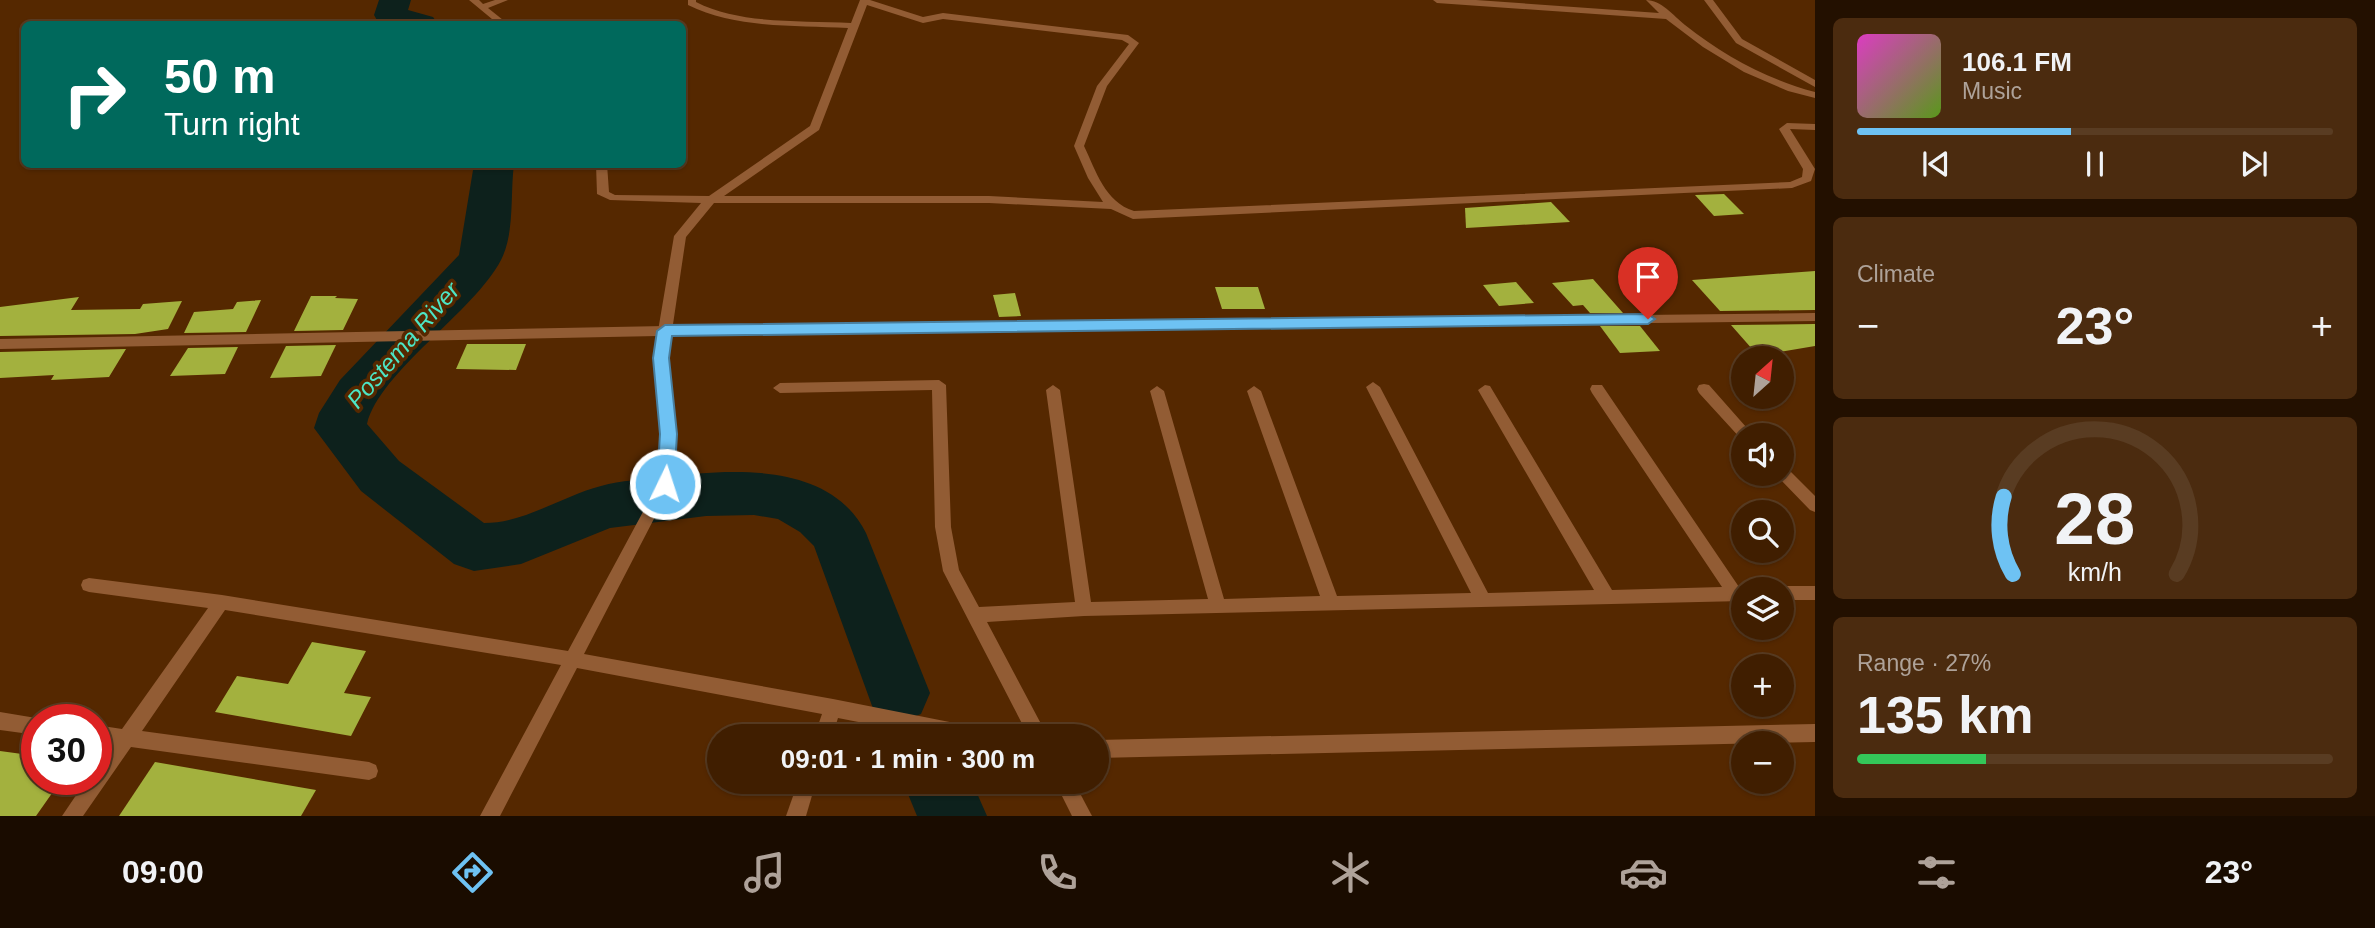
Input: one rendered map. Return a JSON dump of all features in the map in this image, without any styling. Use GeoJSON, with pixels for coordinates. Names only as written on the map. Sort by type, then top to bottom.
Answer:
{"type":"FeatureCollection","features":[{"type":"Feature","properties":{"kind":"street"},"geometry":{"type":"LineString","coordinates":[[473,0],[499,21]]}},
{"type":"Feature","properties":{"kind":"street"},"geometry":{"type":"LineString","coordinates":[[482,7],[504,0]]}},
{"type":"Feature","properties":{"kind":"street"},"geometry":{"type":"LineString","coordinates":[[692,0],[691,3],[700,10],[752,18],[854,26]]}},
{"type":"Feature","properties":{"kind":"street"},"geometry":{"type":"LineString","coordinates":[[491,816],[665,484],[668,434],[661,358],[680,236],[708,202],[815,128],[864,0],[923,20],[943,16],[1125,37],[1134,43],[1102,86],[1079,146],[1092,175],[1114,206]]}},
{"type":"Feature","properties":{"kind":"street"},"geometry":{"type":"LineString","coordinates":[[1437,0],[1668,16]]}},
{"type":"Feature","properties":{"kind":"street"},"geometry":{"type":"LineString","coordinates":[[1650,0],[1712,50],[1747,71],[1787,88],[1815,95]]}},
{"type":"Feature","properties":{"kind":"street"},"geometry":{"type":"LineString","coordinates":[[1708,0],[1739,41],[1815,84]]}},
{"type":"Feature","properties":{"kind":"street"},"geometry":{"type":"LineString","coordinates":[[601,168],[600,185],[607,196],[708,202],[806,199],[1050,201],[1114,206],[1133,215],[1792,184],[1807,179],[1809,169],[1784,129],[1815,127]]}},
{"type":"Feature","properties":{"kind":"street"},"geometry":{"type":"LineString","coordinates":[[0,344],[665,331],[1815,317]]}},
{"type":"Feature","properties":{"kind":"street"},"geometry":{"type":"LineString","coordinates":[[780,388],[939,385],[943,527],[951,571],[1031,724]]}},
{"type":"Feature","properties":{"kind":"street"},"geometry":{"type":"LineString","coordinates":[[1373,387],[1483,600]]}},
{"type":"Feature","properties":{"kind":"street"},"geometry":{"type":"LineString","coordinates":[[1597,389],[1731,582]]}},
{"type":"Feature","properties":{"kind":"street"},"geometry":{"type":"LineString","coordinates":[[1704,389],[1735,423]]}},
{"type":"Feature","properties":{"kind":"street"},"geometry":{"type":"LineString","coordinates":[[1054,390],[1084,609]]}},
{"type":"Feature","properties":{"kind":"street"},"geometry":{"type":"LineString","coordinates":[[1254,390],[1331,603]]}},
{"type":"Feature","properties":{"kind":"street"},"geometry":{"type":"LineString","coordinates":[[1485,390],[1607,597]]}},
{"type":"Feature","properties":{"kind":"street"},"geometry":{"type":"LineString","coordinates":[[1157,391],[1218,606]]}},
{"type":"Feature","properties":{"kind":"street"},"geometry":{"type":"LineString","coordinates":[[1794,484],[1815,506]]}},
{"type":"Feature","properties":{"kind":"street"},"geometry":{"type":"LineString","coordinates":[[89,585],[222,601],[574,657],[916,724]]}},
{"type":"Feature","properties":{"kind":"street"},"geometry":{"type":"LineString","coordinates":[[1794,593],[1815,593]]}},
{"type":"Feature","properties":{"kind":"street"},"geometry":{"type":"LineString","coordinates":[[974,615],[1084,609],[1731,594]]}},
{"type":"Feature","properties":{"kind":"street"},"geometry":{"type":"LineString","coordinates":[[72,816],[222,601]]}},
{"type":"Feature","properties":{"kind":"street"},"geometry":{"type":"LineString","coordinates":[[827,724],[833,707]]}},
{"type":"Feature","properties":{"kind":"street"},"geometry":{"type":"LineString","coordinates":[[0,721],[21,724]]}},
{"type":"Feature","properties":{"kind":"street"},"geometry":{"type":"LineString","coordinates":[[1109,749],[1815,733]]}},
{"type":"Feature","properties":{"kind":"street"},"geometry":{"type":"LineString","coordinates":[[112,736],[369,771]]}},
{"type":"Feature","properties":{"kind":"street"},"geometry":{"type":"LineString","coordinates":[[796,816],[803,794]]}},
{"type":"Feature","properties":{"kind":"street"},"geometry":{"type":"LineString","coordinates":[[1070,794],[1082,816]]}},
{"type":"Feature","properties":{"kind":"building"},"geometry":{"type":"Polygon","coordinates":[[[1724,194],[1744,214],[1714,216],[1695,195],[1724,194]]]}},
{"type":"Feature","properties":{"kind":"building"},"geometry":{"type":"Polygon","coordinates":[[[1551,202],[1570,222],[1466,228],[1465,208],[1551,202]]]}},
{"type":"Feature","properties":{"kind":"building"},"geometry":{"type":"Polygon","coordinates":[[[1815,271],[1815,310],[1720,311],[1692,280],[1815,271]]]}},
{"type":"Feature","properties":{"kind":"building"},"geometry":{"type":"Polygon","coordinates":[[[1593,279],[1623,313],[1590,313],[1583,305],[1573,306],[1552,283],[1593,279]]]}},
{"type":"Feature","properties":{"kind":"building"},"geometry":{"type":"Polygon","coordinates":[[[1516,282],[1534,303],[1499,306],[1483,285],[1516,282]]]}},
{"type":"Feature","properties":{"kind":"building"},"geometry":{"type":"Polygon","coordinates":[[[1215,287],[1258,287],[1265,309],[1222,309],[1215,287]]]}},
{"type":"Feature","properties":{"kind":"building"},"geometry":{"type":"Polygon","coordinates":[[[1015,293],[1021,316],[999,317],[993,295],[1015,293]]]}},
{"type":"Feature","properties":{"kind":"building"},"geometry":{"type":"Polygon","coordinates":[[[311,296],[358,299],[343,330],[294,331],[311,296]]]}},
{"type":"Feature","properties":{"kind":"building"},"geometry":{"type":"Polygon","coordinates":[[[79,297],[71,310],[140,309],[143,304],[182,301],[168,329],[135,334],[0,336],[0,307],[79,297]]]}},
{"type":"Feature","properties":{"kind":"building"},"geometry":{"type":"Polygon","coordinates":[[[261,300],[246,332],[184,333],[194,312],[233,309],[237,302],[261,300]]]}},
{"type":"Feature","properties":{"kind":"building"},"geometry":{"type":"Polygon","coordinates":[[[1815,324],[1815,346],[1794,350],[1794,346],[1749,346],[1731,325],[1815,324]]]}},
{"type":"Feature","properties":{"kind":"building"},"geometry":{"type":"Polygon","coordinates":[[[1600,326],[1640,326],[1660,351],[1620,353],[1600,326]]]}},
{"type":"Feature","properties":{"kind":"building"},"geometry":{"type":"Polygon","coordinates":[[[467,344],[526,344],[516,370],[456,369],[467,344]]]}},
{"type":"Feature","properties":{"kind":"building"},"geometry":{"type":"Polygon","coordinates":[[[336,345],[321,376],[270,378],[286,346],[336,345]]]}},
{"type":"Feature","properties":{"kind":"building"},"geometry":{"type":"Polygon","coordinates":[[[238,347],[225,374],[170,376],[188,348],[238,347]]]}},
{"type":"Feature","properties":{"kind":"building"},"geometry":{"type":"Polygon","coordinates":[[[126,349],[109,377],[51,380],[54,375],[0,378],[0,352],[126,349]]]}},
{"type":"Feature","properties":{"kind":"building"},"geometry":{"type":"Polygon","coordinates":[[[312,642],[366,651],[344,693],[371,697],[351,736],[215,712],[237,676],[288,684],[312,642]]]}},
{"type":"Feature","properties":{"kind":"building"},"geometry":{"type":"Polygon","coordinates":[[[0,751],[21,754],[21,795],[51,795],[36,816],[0,816],[0,751]]]}},
{"type":"Feature","properties":{"kind":"building"},"geometry":{"type":"Polygon","coordinates":[[[155,762],[316,790],[301,816],[119,816],[155,762]]]}},
{"type":"Feature","properties":{"kind":"waterway","name":"Postema River"},"geometry":{"type":"LineString","coordinates":[[395,0],[390,15],[411,21]]}},
{"type":"Feature","properties":{"kind":"waterway","name":"Postema River"},"geometry":{"type":"LineString","coordinates":[[494,168],[487,229],[479,260],[357,392],[344,413],[340,428],[380,476],[474,547],[490,547],[521,540],[595,510],[618,505],[730,493],[778,497],[800,504],[820,516],[838,533],[898,693]]}},
{"type":"Feature","properties":{"kind":"waterway","name":"Postema River"},"geometry":{"type":"LineString","coordinates":[[942,794],[952,816]]}},
{"type":"Feature","properties":{"kind":"route"},"geometry":{"type":"LineString","coordinates":[[665,484],[668,434],[662,393],[661,358],[665,331],[1648,319]]}}]}
